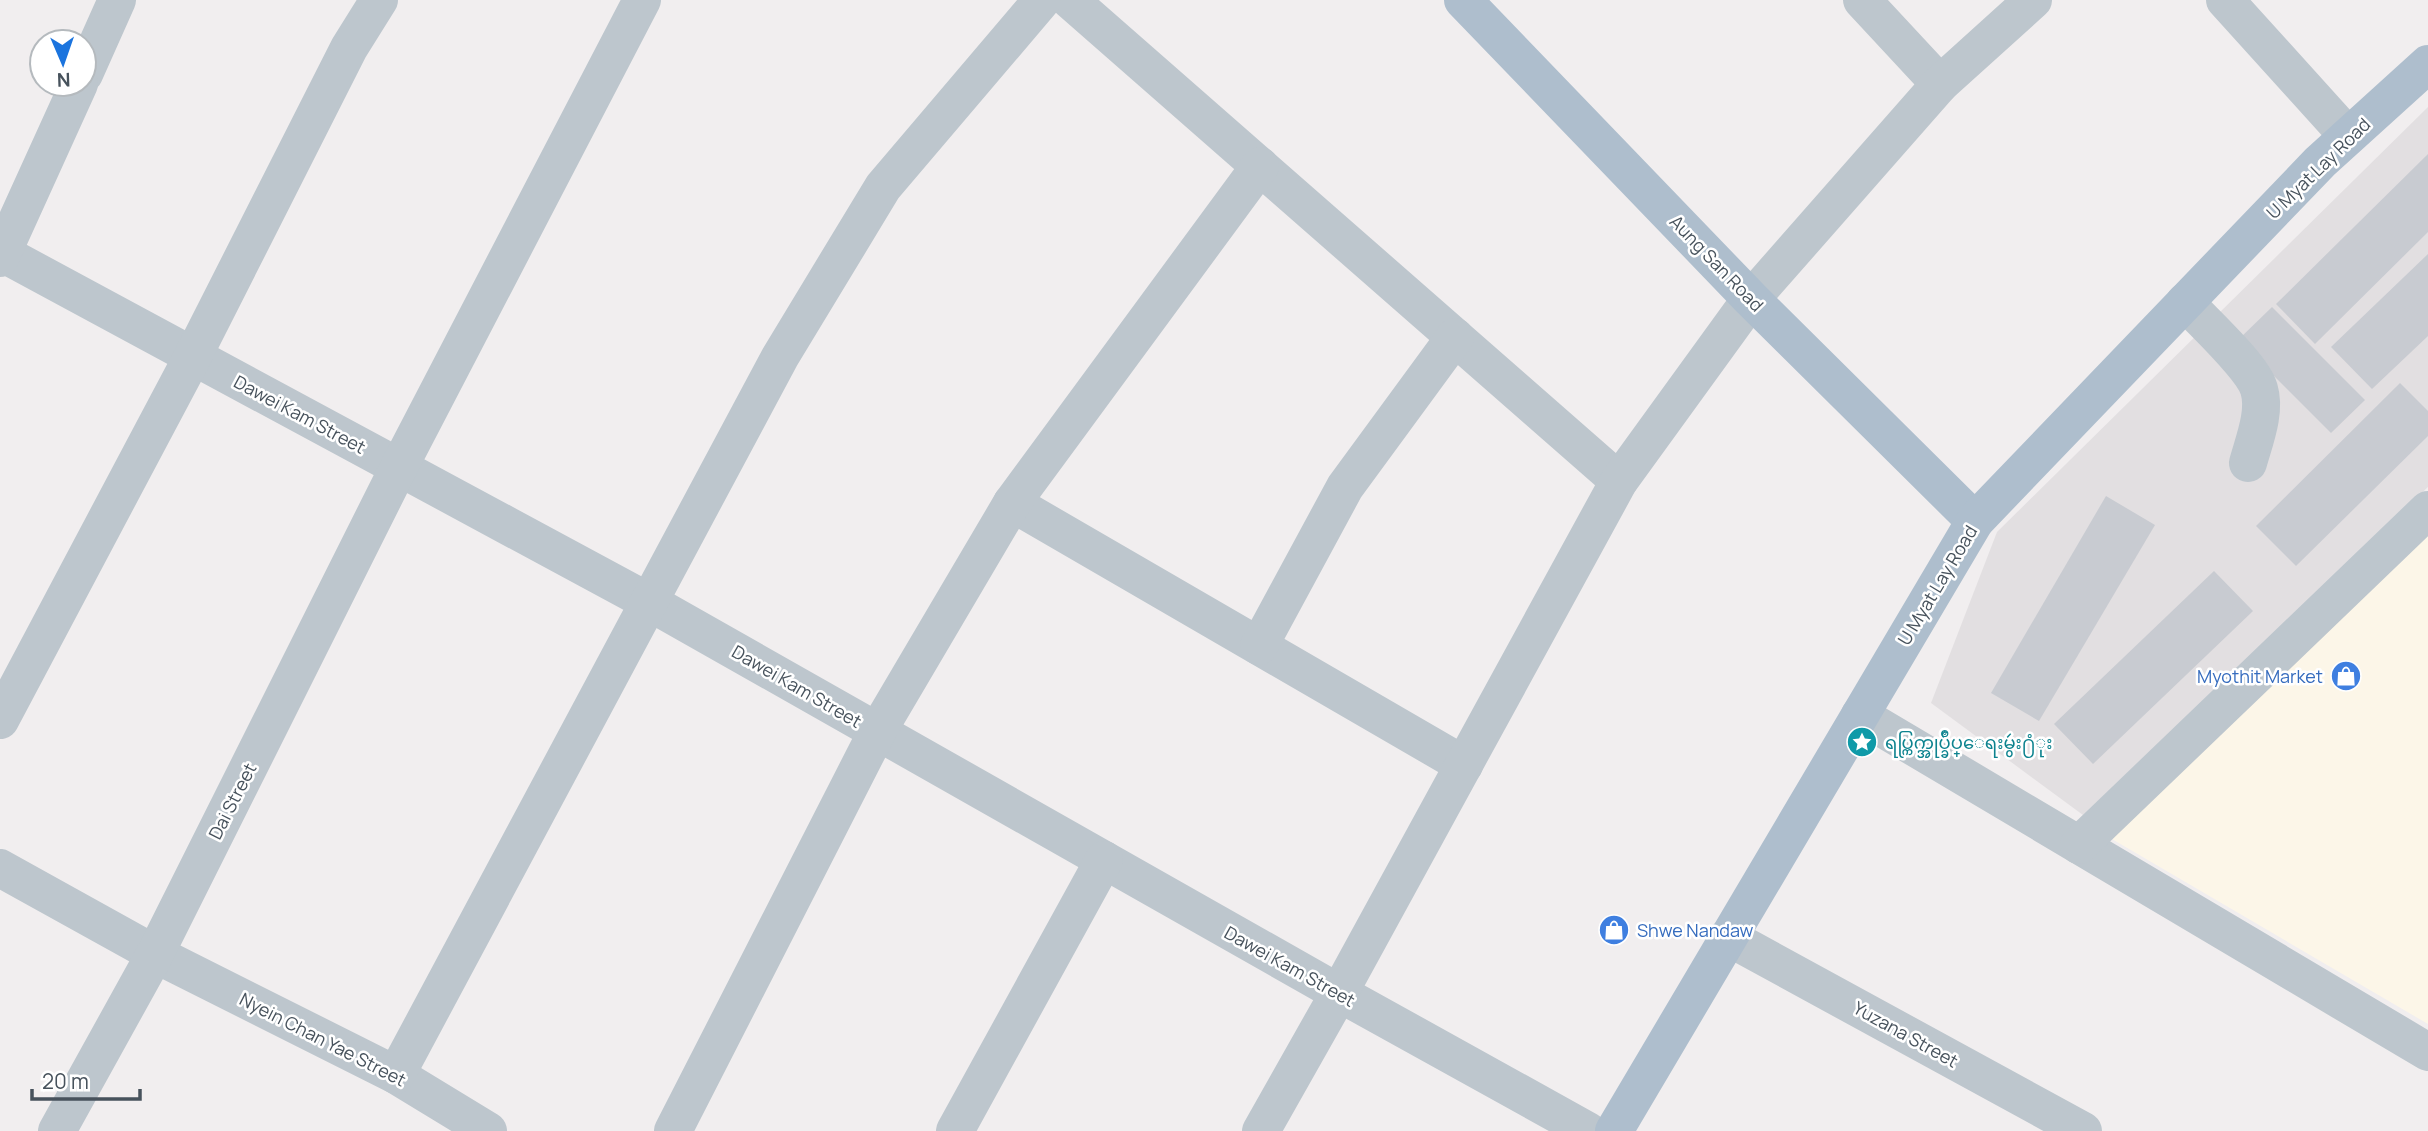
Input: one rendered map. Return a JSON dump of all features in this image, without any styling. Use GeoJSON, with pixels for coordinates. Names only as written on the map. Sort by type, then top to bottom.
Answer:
{"type":"FeatureCollection","features":[{"type":"Feature","properties":{"kind":"main road","name":"Aung San Road"},"geometry":{"type":"LineString","coordinates":[[1462,0],[1751,299],[1975,522]]}},
{"type":"Feature","properties":{"kind":"main road","name":"U Myat Lay Road"},"geometry":{"type":"LineString","coordinates":[[1614,1131],[1975,522],[2320,162],[2428,64]]}},
{"type":"Feature","properties":{"kind":"street"},"geometry":{"type":"LineString","coordinates":[[98,43],[117,0]]}},
{"type":"Feature","properties":{"kind":"street"},"geometry":{"type":"LineString","coordinates":[[0,720],[193,356],[349,48],[379,0]]}},
{"type":"Feature","properties":{"kind":"street","name":"Dai Street"},"geometry":{"type":"LineString","coordinates":[[57,1131],[155,954],[399,467],[642,0]]}},
{"type":"Feature","properties":{"kind":"street"},"geometry":{"type":"LineString","coordinates":[[396,1074],[780,358],[883,187],[1042,0]]}},
{"type":"Feature","properties":{"kind":"street"},"geometry":{"type":"LineString","coordinates":[[1070,0],[1619,481]]}},
{"type":"Feature","properties":{"kind":"street"},"geometry":{"type":"LineString","coordinates":[[1862,0],[1940,84]]}},
{"type":"Feature","properties":{"kind":"street"},"geometry":{"type":"LineString","coordinates":[[1261,1131],[1619,481],[1751,299],[1940,84],[2033,0]]}},
{"type":"Feature","properties":{"kind":"street"},"geometry":{"type":"LineString","coordinates":[[2225,0],[2348,136]]}},
{"type":"Feature","properties":{"kind":"street"},"geometry":{"type":"LineString","coordinates":[[1,254],[73,98]]}},
{"type":"Feature","properties":{"kind":"street"},"geometry":{"type":"LineString","coordinates":[[673,1131],[877,732],[1012,503],[1260,166]]}},
{"type":"Feature","properties":{"kind":"street","name":"Dawei Kam Street"},"geometry":{"type":"LineString","coordinates":[[1,254],[649,602],[1588,1131]]}},
{"type":"Feature","properties":{"kind":"street"},"geometry":{"type":"LineString","coordinates":[[2185,302],[2250,372],[2259,389],[2260,412],[2248,463]]}},
{"type":"Feature","properties":{"kind":"street"},"geometry":{"type":"LineString","coordinates":[[1259,646],[1346,487],[1455,337]]}},
{"type":"Feature","properties":{"kind":"street"},"geometry":{"type":"LineString","coordinates":[[1012,503],[1464,765]]}},
{"type":"Feature","properties":{"kind":"street"},"geometry":{"type":"LineString","coordinates":[[2079,845],[2428,510]]}},
{"type":"Feature","properties":{"kind":"street"},"geometry":{"type":"LineString","coordinates":[[1860,715],[2428,1052]]}},
{"type":"Feature","properties":{"kind":"street"},"geometry":{"type":"LineString","coordinates":[[955,1131],[1104,860]]}},
{"type":"Feature","properties":{"kind":"street","name":"Nyein Chan Yae Street"},"geometry":{"type":"LineString","coordinates":[[0,867],[155,954],[396,1074],[488,1131]]}},
{"type":"Feature","properties":{"kind":"street","name":"Yuzana Street"},"geometry":{"type":"LineString","coordinates":[[1728,937],[2083,1131]]}},
{"type":"Feature","properties":{"kind":"shaded area"},"geometry":{"type":"Polygon","coordinates":[[[2428,107],[2428,487],[2083,815],[1931,703],[1997,532],[2428,107]]]}},
{"type":"Feature","properties":{"kind":"shaded area","name":"Myothit Market"},"geometry":{"type":"Polygon","coordinates":[[[2428,521],[2428,1024],[2100,832],[2428,521]]]}},
{"type":"Feature","properties":{"kind":"building"},"geometry":{"type":"Polygon","coordinates":[[[2428,154],[2428,232],[2315,344],[2276,304],[2428,154]]]}},
{"type":"Feature","properties":{"kind":"building"},"geometry":{"type":"Polygon","coordinates":[[[2428,254],[2428,336],[2372,389],[2331,347],[2428,254]]]}},
{"type":"Feature","properties":{"kind":"building"},"geometry":{"type":"Polygon","coordinates":[[[2272,307],[2365,400],[2331,433],[2238,340],[2272,307]]]}},
{"type":"Feature","properties":{"kind":"building"},"geometry":{"type":"Polygon","coordinates":[[[2400,383],[2428,411],[2428,436],[2296,566],[2256,526],[2400,383]]]}},
{"type":"Feature","properties":{"kind":"building"},"geometry":{"type":"Polygon","coordinates":[[[2106,496],[2155,525],[2039,721],[1991,693],[2106,496]]]}},
{"type":"Feature","properties":{"kind":"building"},"geometry":{"type":"Polygon","coordinates":[[[2214,571],[2253,611],[2093,764],[2054,724],[2214,571]]]}},
{"type":"Feature","properties":{"kind":"place","name":"Myothit Market"},"geometry":{"type":"Point","coordinates":[2346,676]}},
{"type":"Feature","properties":{"kind":"place","name":"ရပ္ကြက္အုပ္ခ်ဳပ္ေရးမွဴး႐ံုး"},"geometry":{"type":"Point","coordinates":[1862,742]}},
{"type":"Feature","properties":{"kind":"place","name":"Shwe Nandaw"},"geometry":{"type":"Point","coordinates":[1614,930]}}]}
